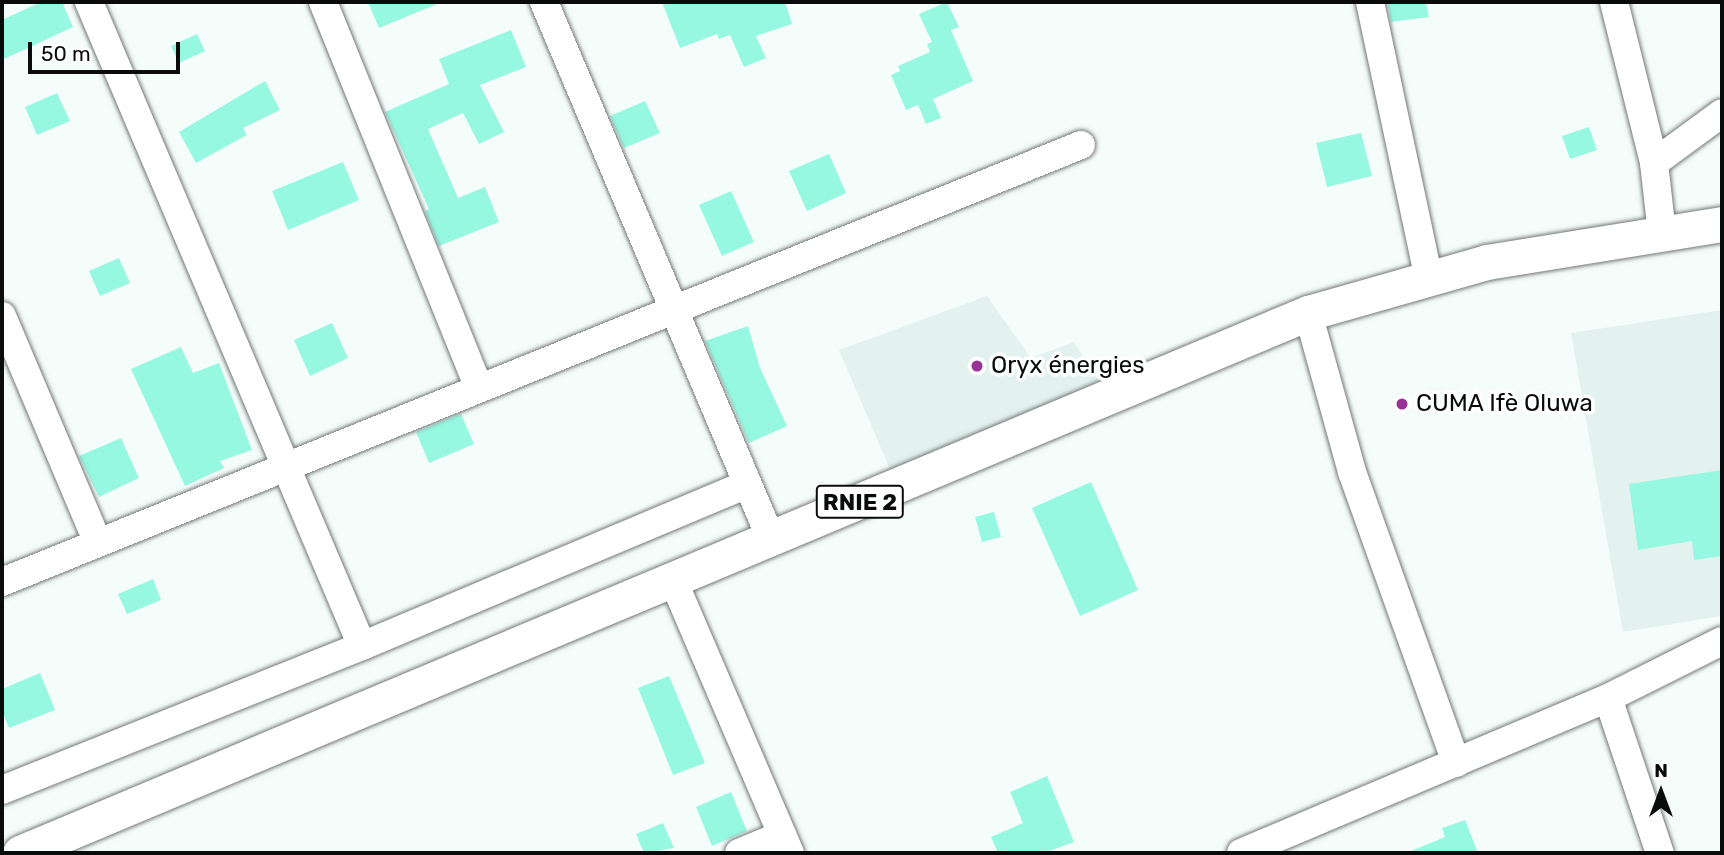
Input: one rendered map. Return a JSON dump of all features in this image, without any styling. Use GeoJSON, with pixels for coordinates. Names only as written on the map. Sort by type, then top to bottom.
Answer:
{"type":"FeatureCollection","features":[{"type":"Feature","properties":{"kind":"main road","name":"RNIE 2"},"geometry":{"type":"LineString","coordinates":[[20,853],[1308,313],[1428,276],[1722,224]]}},
{"type":"Feature","properties":{"kind":"street"},"geometry":{"type":"LineString","coordinates":[[89,2],[362,646]]}},
{"type":"Feature","properties":{"kind":"street"},"geometry":{"type":"LineString","coordinates":[[323,2],[479,389]]}},
{"type":"Feature","properties":{"kind":"street"},"geometry":{"type":"LineString","coordinates":[[544,2],[771,540]]}},
{"type":"Feature","properties":{"kind":"street"},"geometry":{"type":"LineString","coordinates":[[1370,2],[1428,276]]}},
{"type":"Feature","properties":{"kind":"street"},"geometry":{"type":"LineString","coordinates":[[1614,2],[1654,163],[1662,233]]}},
{"type":"Feature","properties":{"kind":"street"},"geometry":{"type":"LineString","coordinates":[[1654,163],[1722,113]]}},
{"type":"Feature","properties":{"kind":"street"},"geometry":{"type":"LineString","coordinates":[[2,582],[1081,145]]}},
{"type":"Feature","properties":{"kind":"street"},"geometry":{"type":"LineString","coordinates":[[1308,313],[1352,472],[1455,762]]}},
{"type":"Feature","properties":{"kind":"street"},"geometry":{"type":"LineString","coordinates":[[2,316],[98,543]]}},
{"type":"Feature","properties":{"kind":"street"},"geometry":{"type":"LineString","coordinates":[[2,790],[362,646],[747,484]]}},
{"type":"Feature","properties":{"kind":"street"},"geometry":{"type":"LineString","coordinates":[[673,580],[786,844],[739,853]]}},
{"type":"Feature","properties":{"kind":"street"},"geometry":{"type":"LineString","coordinates":[[1241,853],[1608,698],[1722,641]]}},
{"type":"Feature","properties":{"kind":"street"},"geometry":{"type":"LineString","coordinates":[[1608,698],[1660,853]]}},
{"type":"Feature","properties":{"kind":"shaded area"},"geometry":{"type":"Polygon","coordinates":[[[987,296],[1031,358],[1074,342],[1102,387],[892,474],[839,350],[987,296]]]}},
{"type":"Feature","properties":{"kind":"shaded area"},"geometry":{"type":"Polygon","coordinates":[[[1722,310],[1722,616],[1623,632],[1571,333],[1722,310]]]}},
{"type":"Feature","properties":{"kind":"building"},"geometry":{"type":"Polygon","coordinates":[[[41,2],[62,2],[73,27],[2,60],[2,20],[41,2]]]}},
{"type":"Feature","properties":{"kind":"building"},"geometry":{"type":"Polygon","coordinates":[[[368,2],[442,2],[379,28],[368,2]]]}},
{"type":"Feature","properties":{"kind":"building"},"geometry":{"type":"Polygon","coordinates":[[[662,2],[785,2],[792,24],[756,36],[766,58],[744,67],[730,35],[719,39],[717,34],[680,48],[662,2]]]}},
{"type":"Feature","properties":{"kind":"building"},"geometry":{"type":"Polygon","coordinates":[[[947,2],[959,27],[951,30],[973,81],[933,99],[941,118],[926,124],[918,105],[906,110],[891,75],[900,71],[898,66],[930,52],[927,44],[932,42],[919,14],[947,2]]]}},
{"type":"Feature","properties":{"kind":"building"},"geometry":{"type":"Polygon","coordinates":[[[1387,2],[1426,2],[1429,17],[1391,22],[1387,2]]]}},
{"type":"Feature","properties":{"kind":"building"},"geometry":{"type":"Polygon","coordinates":[[[511,30],[526,67],[480,85],[504,132],[479,144],[463,113],[428,129],[458,198],[485,187],[499,222],[439,246],[425,211],[429,209],[385,112],[449,84],[439,59],[511,30]]]}},
{"type":"Feature","properties":{"kind":"building"},"geometry":{"type":"Polygon","coordinates":[[[197,34],[205,51],[179,63],[171,46],[197,34]]]}},
{"type":"Feature","properties":{"kind":"building"},"geometry":{"type":"Polygon","coordinates":[[[265,81],[280,110],[243,128],[247,135],[196,163],[179,132],[265,81]]]}},
{"type":"Feature","properties":{"kind":"building"},"geometry":{"type":"Polygon","coordinates":[[[57,93],[70,121],[37,135],[25,107],[57,93]]]}},
{"type":"Feature","properties":{"kind":"building"},"geometry":{"type":"Polygon","coordinates":[[[645,101],[660,133],[624,148],[610,116],[645,101]]]}},
{"type":"Feature","properties":{"kind":"building"},"geometry":{"type":"Polygon","coordinates":[[[1589,127],[1597,150],[1570,159],[1562,136],[1589,127]]]}},
{"type":"Feature","properties":{"kind":"building"},"geometry":{"type":"Polygon","coordinates":[[[1361,133],[1372,176],[1327,187],[1316,143],[1361,133]]]}},
{"type":"Feature","properties":{"kind":"building"},"geometry":{"type":"Polygon","coordinates":[[[829,154],[846,193],[807,211],[789,171],[829,154]]]}},
{"type":"Feature","properties":{"kind":"building"},"geometry":{"type":"Polygon","coordinates":[[[343,162],[359,200],[288,230],[272,191],[343,162]]]}},
{"type":"Feature","properties":{"kind":"building"},"geometry":{"type":"Polygon","coordinates":[[[731,191],[754,242],[722,256],[699,205],[731,191]]]}},
{"type":"Feature","properties":{"kind":"building"},"geometry":{"type":"Polygon","coordinates":[[[119,258],[130,283],[100,296],[89,271],[119,258]]]}},
{"type":"Feature","properties":{"kind":"building"},"geometry":{"type":"Polygon","coordinates":[[[332,323],[348,358],[310,376],[294,340],[332,323]]]}},
{"type":"Feature","properties":{"kind":"building"},"geometry":{"type":"Polygon","coordinates":[[[748,326],[760,368],[787,426],[749,443],[705,341],[748,326]]]}},
{"type":"Feature","properties":{"kind":"building"},"geometry":{"type":"Polygon","coordinates":[[[181,347],[193,373],[219,363],[252,450],[220,461],[224,468],[185,486],[131,369],[181,347]]]}},
{"type":"Feature","properties":{"kind":"building"},"geometry":{"type":"Polygon","coordinates":[[[461,414],[474,444],[429,463],[416,432],[461,414]]]}},
{"type":"Feature","properties":{"kind":"building"},"geometry":{"type":"Polygon","coordinates":[[[121,438],[139,478],[99,497],[79,456],[121,438]]]}},
{"type":"Feature","properties":{"kind":"building"},"geometry":{"type":"Polygon","coordinates":[[[1722,470],[1722,556],[1694,560],[1692,541],[1638,550],[1629,484],[1722,470]]]}},
{"type":"Feature","properties":{"kind":"building"},"geometry":{"type":"Polygon","coordinates":[[[1091,482],[1138,590],[1080,616],[1032,508],[1091,482]]]}},
{"type":"Feature","properties":{"kind":"building"},"geometry":{"type":"Polygon","coordinates":[[[994,512],[1001,537],[982,542],[975,517],[994,512]]]}},
{"type":"Feature","properties":{"kind":"building"},"geometry":{"type":"Polygon","coordinates":[[[153,579],[161,600],[127,614],[118,594],[153,579]]]}},
{"type":"Feature","properties":{"kind":"building"},"geometry":{"type":"Polygon","coordinates":[[[40,673],[55,710],[9,728],[2,711],[2,689],[40,673]]]}},
{"type":"Feature","properties":{"kind":"building"},"geometry":{"type":"Polygon","coordinates":[[[669,676],[705,763],[673,775],[638,688],[669,676]]]}},
{"type":"Feature","properties":{"kind":"building"},"geometry":{"type":"Polygon","coordinates":[[[1047,776],[1074,842],[1044,853],[998,853],[991,837],[1023,823],[1010,792],[1047,776]]]}},
{"type":"Feature","properties":{"kind":"building"},"geometry":{"type":"Polygon","coordinates":[[[731,792],[747,831],[712,846],[696,807],[731,792]]]}},
{"type":"Feature","properties":{"kind":"building"},"geometry":{"type":"Polygon","coordinates":[[[1465,820],[1478,853],[1406,853],[1445,837],[1442,828],[1465,820]]]}},
{"type":"Feature","properties":{"kind":"building"},"geometry":{"type":"Polygon","coordinates":[[[663,823],[674,848],[644,853],[636,834],[663,823]]]}},
{"type":"Feature","properties":{"kind":"place","name":"Oryx énergies"},"geometry":{"type":"Point","coordinates":[977,366]}},
{"type":"Feature","properties":{"kind":"place","name":"CUMA Ifè Oluwa"},"geometry":{"type":"Point","coordinates":[1402,404]}}]}
